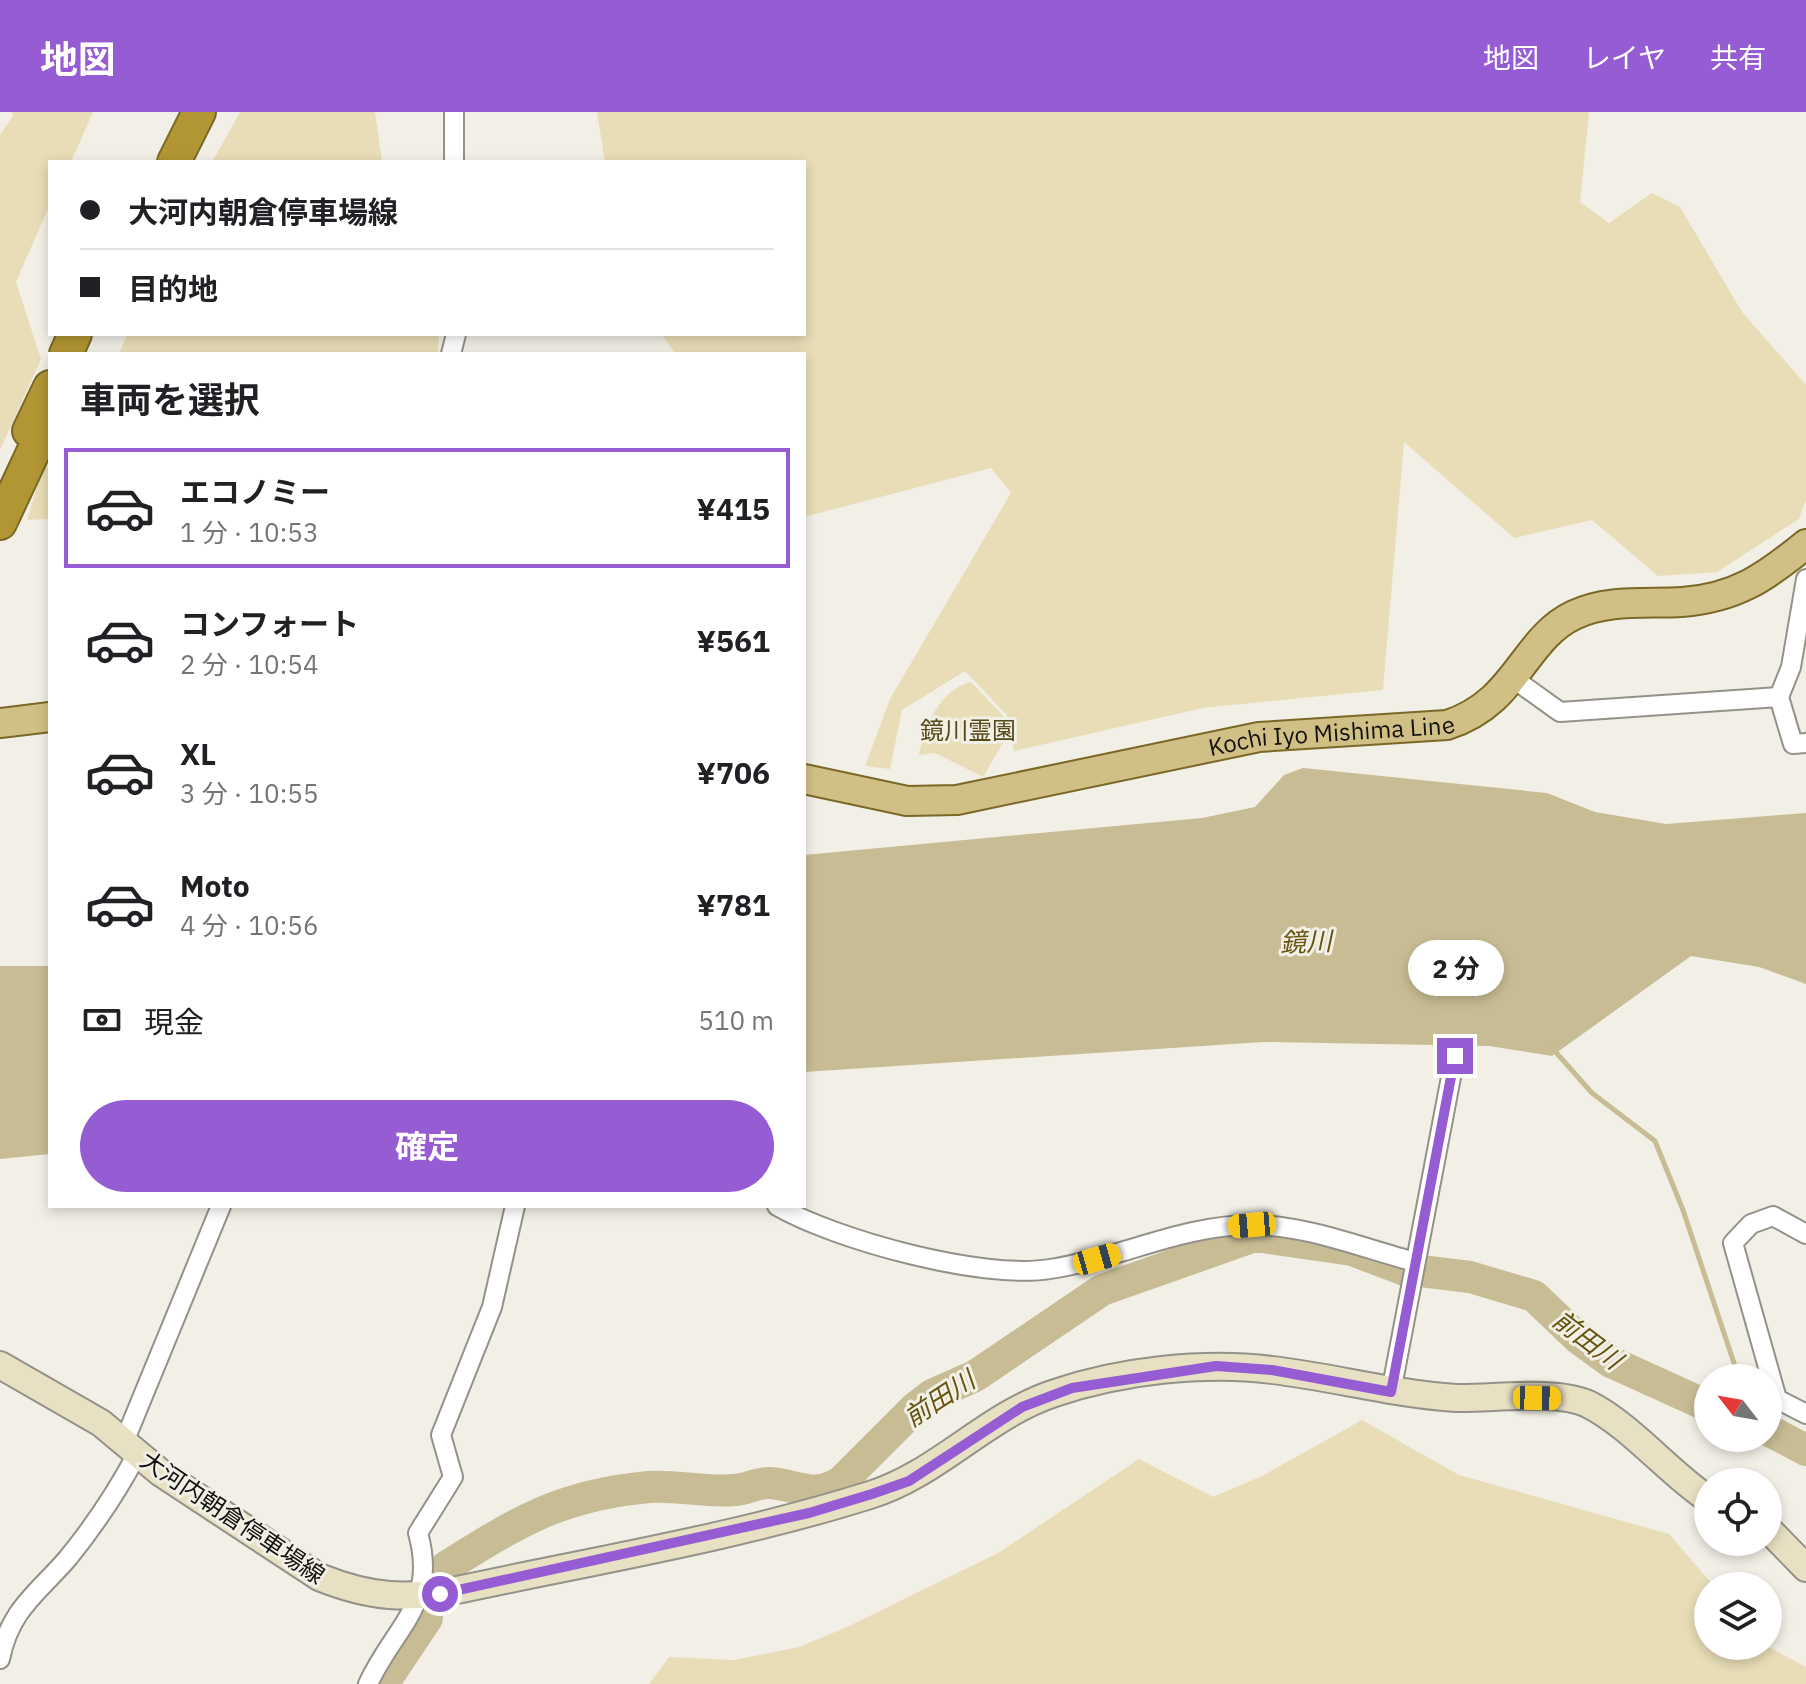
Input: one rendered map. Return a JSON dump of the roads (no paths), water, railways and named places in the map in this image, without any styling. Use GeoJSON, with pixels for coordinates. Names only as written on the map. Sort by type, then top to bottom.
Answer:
{"type":"FeatureCollection","features":[{"type":"Feature","properties":{"kind":"highway"},"geometry":{"type":"LineString","coordinates":[[159,160],[183,112]]}},
{"type":"Feature","properties":{"kind":"highway"},"geometry":{"type":"LineString","coordinates":[[175,160],[199,112]]}},
{"type":"Feature","properties":{"kind":"highway"},"geometry":{"type":"LineString","coordinates":[[0,523],[48,393]]}},
{"type":"Feature","properties":{"kind":"highway"},"geometry":{"type":"LineString","coordinates":[[0,492],[48,419]]}},
{"type":"Feature","properties":{"kind":"main road","name":"Kochi Iyo Mishima Line"},"geometry":{"type":"LineString","coordinates":[[806,779],[907,801],[957,800],[1259,737],[1447,725],[1480,710],[1514,679],[1537,649],[1571,616],[1613,604],[1684,601],[1735,591],[1761,580],[1806,544]]}},
{"type":"Feature","properties":{"kind":"main road"},"geometry":{"type":"LineString","coordinates":[[0,723],[48,717]]}},
{"type":"Feature","properties":{"kind":"main road","name":"大河内朝倉停車場線"},"geometry":{"type":"LineString","coordinates":[[0,1365],[101,1423],[130,1448],[319,1577],[348,1589],[418,1598],[809,1513],[909,1481],[1022,1407],[1072,1388],[1216,1366],[1272,1370],[1391,1392],[1456,1398],[1567,1398],[1587,1404],[1694,1488]]}},
{"type":"Feature","properties":{"kind":"main road"},"geometry":{"type":"LineString","coordinates":[[1782,1543],[1806,1568]]}},
{"type":"Feature","properties":{"kind":"street"},"geometry":{"type":"LineString","coordinates":[[454,112],[454,160]]}},
{"type":"Feature","properties":{"kind":"street"},"geometry":{"type":"LineString","coordinates":[[1806,579],[1791,667],[1779,697],[1793,744],[1806,743]]}},
{"type":"Feature","properties":{"kind":"street"},"geometry":{"type":"LineString","coordinates":[[1514,679],[1560,712],[1779,697]]}},
{"type":"Feature","properties":{"kind":"street"},"geometry":{"type":"LineString","coordinates":[[1391,1392],[1455,1056]]}},
{"type":"Feature","properties":{"kind":"street"},"geometry":{"type":"LineString","coordinates":[[0,1659],[4,1637],[28,1596],[67,1559],[130,1448],[220,1208]]}},
{"type":"Feature","properties":{"kind":"street"},"geometry":{"type":"LineString","coordinates":[[368,1684],[401,1633],[418,1598],[426,1561],[418,1533],[453,1477],[441,1435],[492,1307],[515,1208]]}},
{"type":"Feature","properties":{"kind":"street"},"geometry":{"type":"LineString","coordinates":[[781,1208],[821,1227],[879,1244],[1006,1273],[1062,1267],[1197,1231],[1252,1225],[1350,1241],[1415,1262]]}},
{"type":"Feature","properties":{"kind":"street"},"geometry":{"type":"LineString","coordinates":[[1806,1234],[1773,1216],[1751,1224],[1733,1243],[1777,1399],[1806,1414]]}},
{"type":"Feature","properties":{"kind":"water","name":"鏡川"},"geometry":{"type":"Polygon","coordinates":[[[1303,768],[1547,793],[1595,812],[1666,824],[1806,813],[1806,984],[1759,967],[1691,956],[1552,1056],[1489,1046],[1263,1042],[806,1072],[806,855],[1202,818],[1255,807],[1284,775],[1303,768]]]}},
{"type":"Feature","properties":{"kind":"water"},"geometry":{"type":"Polygon","coordinates":[[[0,966],[48,966],[48,1154],[0,1159],[0,966]]]}},
{"type":"Feature","properties":{"kind":"waterway"},"geometry":{"type":"LineString","coordinates":[[1553,1049],[1592,1093],[1655,1141],[1683,1210],[1734,1364]]}},
{"type":"Feature","properties":{"kind":"waterway","name":"前田川"},"geometry":{"type":"LineString","coordinates":[[438,1579],[446,1567],[496,1536],[542,1513],[590,1496],[649,1487],[724,1491],[766,1483],[815,1491],[832,1487],[841,1482],[932,1395],[975,1376],[1102,1290],[1255,1236],[1352,1250],[1405,1270]]}},
{"type":"Feature","properties":{"kind":"waterway","name":"前田川"},"geometry":{"type":"LineString","coordinates":[[1421,1271],[1470,1277],[1534,1296],[1578,1338],[1611,1362],[1694,1400]]}},
{"type":"Feature","properties":{"kind":"waterway"},"geometry":{"type":"LineString","coordinates":[[1782,1423],[1806,1436]]}},
{"type":"Feature","properties":{"kind":"waterway","name":"前田川"},"geometry":{"type":"LineString","coordinates":[[1782,1437],[1806,1450]]}},
{"type":"Feature","properties":{"kind":"waterway","name":"前田川"},"geometry":{"type":"LineString","coordinates":[[383,1684],[427,1618]]}},
{"type":"Feature","properties":{"kind":"park label","name":"鏡川霊園"},"geometry":{"type":"Point","coordinates":[968,730]}}]}
